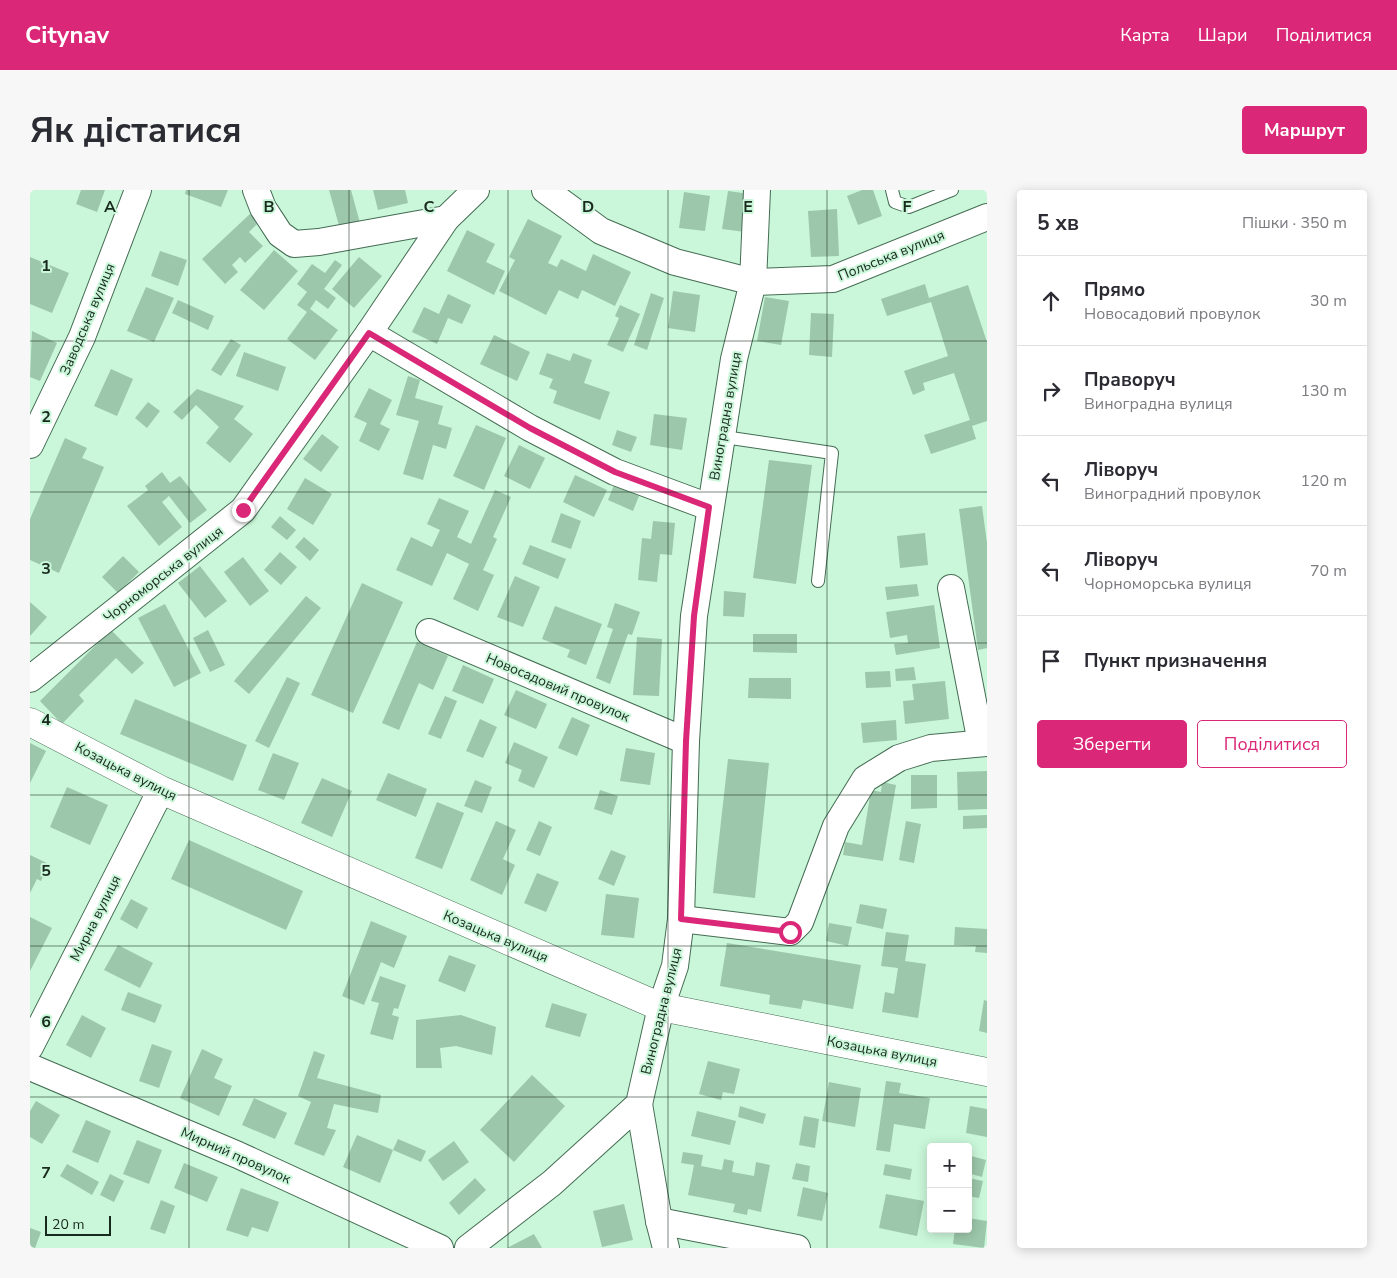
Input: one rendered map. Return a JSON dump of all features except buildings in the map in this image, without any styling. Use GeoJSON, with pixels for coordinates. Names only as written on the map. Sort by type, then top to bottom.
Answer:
{"type":"FeatureCollection","features":[{"type":"Feature","properties":{"kind":"street","name":"Заводська вулиця"},"geometry":{"type":"LineString","coordinates":[[30,445],[82,337],[138,190]]}},
{"type":"Feature","properties":{"kind":"street"},"geometry":{"type":"LineString","coordinates":[[256,190],[263,208],[280,234],[294,244],[320,242],[446,219]]}},
{"type":"Feature","properties":{"kind":"street","name":"Чорноморська вулиця"},"geometry":{"type":"LineString","coordinates":[[30,679],[243,510],[369,333],[446,219],[476,190]]}},
{"type":"Feature","properties":{"kind":"street","name":"Польська вулиця"},"geometry":{"type":"LineString","coordinates":[[545,190],[601,231],[675,262],[753,282],[833,279],[987,217]]}},
{"type":"Feature","properties":{"kind":"street","name":"Виноградна вулиця"},"geometry":{"type":"LineString","coordinates":[[639,1104],[661,1007],[676,966],[681,919],[686,741],[694,616],[709,507],[724,437],[734,359],[753,282],[757,190]]}},
{"type":"Feature","properties":{"kind":"street"},"geometry":{"type":"LineString","coordinates":[[369,333],[530,428],[615,472],[709,507]]}},
{"type":"Feature","properties":{"kind":"street"},"geometry":{"type":"LineString","coordinates":[[681,919],[790,932],[800,922],[836,826],[865,779],[899,758],[930,748],[984,743],[951,588]]}},
{"type":"Feature","properties":{"kind":"street","name":"Новосадовий провулок"},"geometry":{"type":"LineString","coordinates":[[429,632],[686,741]]}},
{"type":"Feature","properties":{"kind":"street","name":"Козацька вулиця"},"geometry":{"type":"LineString","coordinates":[[30,722],[161,790],[661,1007],[987,1072]]}},
{"type":"Feature","properties":{"kind":"street","name":"Мирна вулиця"},"geometry":{"type":"LineString","coordinates":[[30,1046],[161,790]]}},
{"type":"Feature","properties":{"kind":"street","name":"Мирний провулок"},"geometry":{"type":"LineString","coordinates":[[30,1067],[238,1155],[440,1248]]}},
{"type":"Feature","properties":{"kind":"street"},"geometry":{"type":"LineString","coordinates":[[639,1104],[659,1221],[666,1248]]}},
{"type":"Feature","properties":{"kind":"street"},"geometry":{"type":"LineString","coordinates":[[468,1248],[552,1183],[639,1104]]}},
{"type":"Feature","properties":{"kind":"street"},"geometry":{"type":"LineString","coordinates":[[659,1221],[798,1248]]}},
{"type":"Feature","properties":{"kind":"lane"},"geometry":{"type":"LineString","coordinates":[[892,190],[895,202],[909,207],[952,190]]}},
{"type":"Feature","properties":{"kind":"lane"},"geometry":{"type":"LineString","coordinates":[[724,437],[832,453],[818,580]]}},
{"type":"Feature","properties":{"kind":"route"},"geometry":{"type":"LineString","coordinates":[[243,510],[369,333],[530,428],[615,472],[709,507],[694,616],[686,741],[681,919],[790,932]]}}]}
